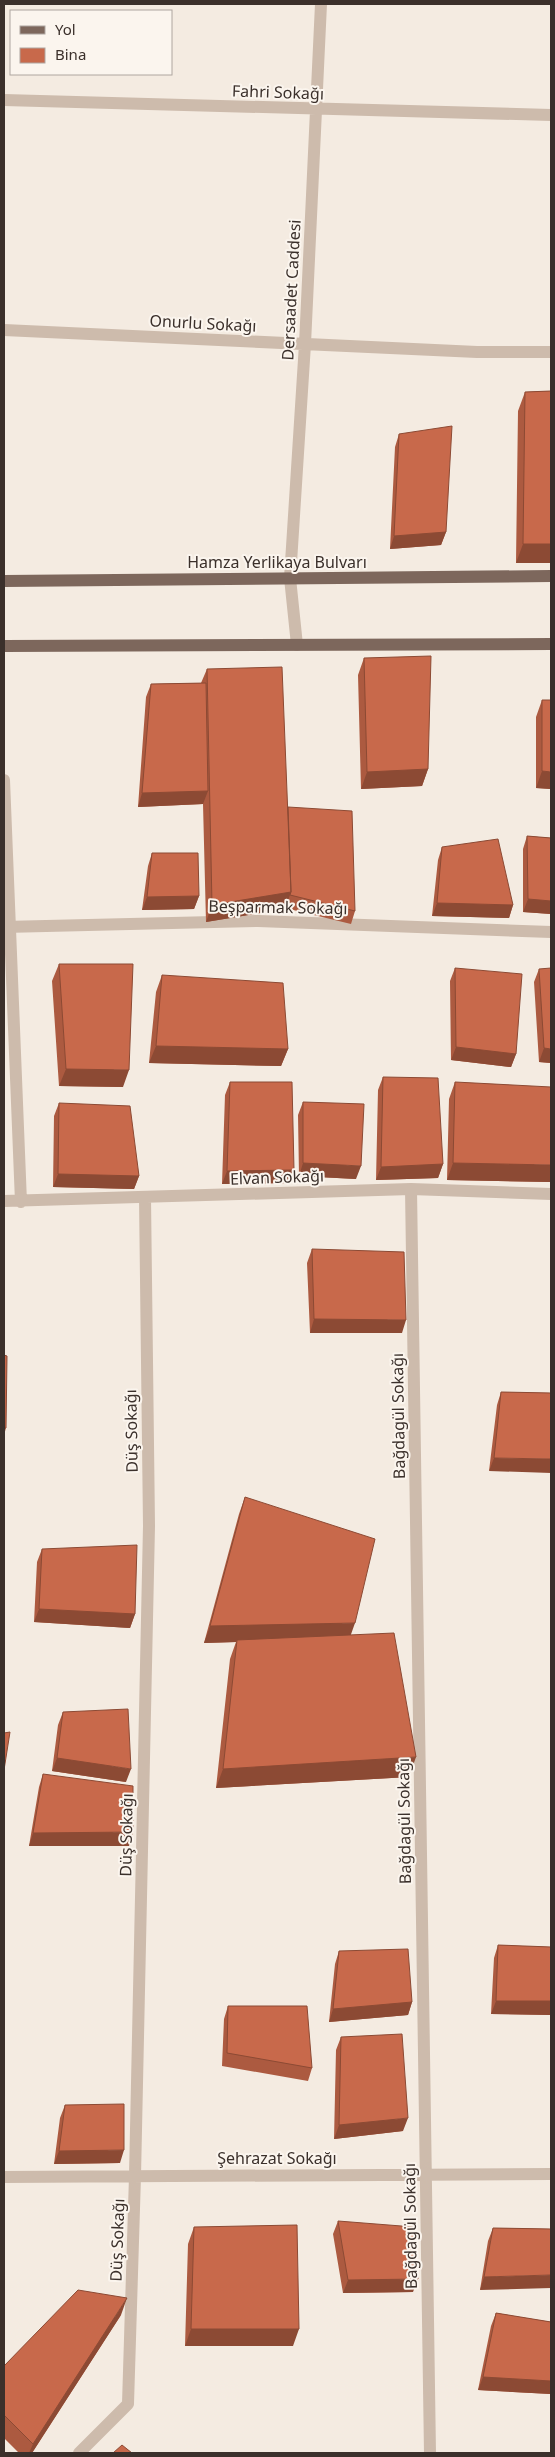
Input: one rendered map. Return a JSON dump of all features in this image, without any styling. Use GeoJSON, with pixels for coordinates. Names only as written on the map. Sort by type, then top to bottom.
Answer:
{"type":"FeatureCollection","features":[{"type":"Feature","properties":{"kind":"main road","name":"Hamza Yerlikaya Bulvarı"},"geometry":{"type":"LineString","coordinates":[[4,581],[551,576]]}},
{"type":"Feature","properties":{"kind":"main road"},"geometry":{"type":"LineString","coordinates":[[4,646],[551,644]]}},
{"type":"Feature","properties":{"kind":"street","name":"Dersaadet Caddesi"},"geometry":{"type":"LineString","coordinates":[[296,645],[290,578],[305,344],[321,4]]}},
{"type":"Feature","properties":{"kind":"street","name":"Fahri Sokağı"},"geometry":{"type":"LineString","coordinates":[[4,100],[551,115]]}},
{"type":"Feature","properties":{"kind":"street","name":"Onurlu Sokağı"},"geometry":{"type":"LineString","coordinates":[[4,330],[477,352],[551,352]]}},
{"type":"Feature","properties":{"kind":"street"},"geometry":{"type":"LineString","coordinates":[[4,780],[7,927],[21,1202]]}},
{"type":"Feature","properties":{"kind":"street","name":"Beşparmak Sokağı"},"geometry":{"type":"LineString","coordinates":[[7,927],[258,921],[551,932]]}},
{"type":"Feature","properties":{"kind":"street","name":"Elvan Sokağı"},"geometry":{"type":"LineString","coordinates":[[4,1201],[21,1202],[411,1189],[551,1194]]}},
{"type":"Feature","properties":{"kind":"street","name":"Bağdagül Sokağı"},"geometry":{"type":"LineString","coordinates":[[411,1189],[430,2453]]}},
{"type":"Feature","properties":{"kind":"street","name":"Düş Sokağı"},"geometry":{"type":"LineString","coordinates":[[79,2453],[128,2404],[135,2176],[149,1526],[145,1197]]}},
{"type":"Feature","properties":{"kind":"street","name":"Şehrazat Sokağı"},"geometry":{"type":"LineString","coordinates":[[4,2177],[426,2173],[551,2174]]}},
{"type":"Feature","properties":{"kind":"building"},"geometry":{"type":"Polygon","coordinates":[[[551,391],[551,544],[523,544],[525,392],[551,391]]]}},
{"type":"Feature","properties":{"kind":"building"},"geometry":{"type":"Polygon","coordinates":[[[452,426],[446,532],[394,536],[399,434],[452,426]]]}},
{"type":"Feature","properties":{"kind":"building"},"geometry":{"type":"Polygon","coordinates":[[[431,656],[428,769],[367,772],[364,658],[431,656]]]}},
{"type":"Feature","properties":{"kind":"building"},"geometry":{"type":"Polygon","coordinates":[[[282,667],[291,892],[212,905],[207,669],[282,667]]]}},
{"type":"Feature","properties":{"kind":"building"},"geometry":{"type":"Polygon","coordinates":[[[206,683],[208,791],[142,793],[151,684],[206,683]]]}},
{"type":"Feature","properties":{"kind":"building"},"geometry":{"type":"Polygon","coordinates":[[[542,700],[551,700],[551,772],[542,771],[542,700]]]}},
{"type":"Feature","properties":{"kind":"building"},"geometry":{"type":"Polygon","coordinates":[[[288,807],[352,811],[355,911],[290,895],[288,807]]]}},
{"type":"Feature","properties":{"kind":"building"},"geometry":{"type":"Polygon","coordinates":[[[527,836],[551,838],[551,901],[528,899],[527,836]]]}},
{"type":"Feature","properties":{"kind":"building"},"geometry":{"type":"Polygon","coordinates":[[[498,839],[513,905],[437,903],[442,847],[498,839]]]}},
{"type":"Feature","properties":{"kind":"building"},"geometry":{"type":"Polygon","coordinates":[[[152,853],[198,853],[199,896],[147,897],[152,853]]]}},
{"type":"Feature","properties":{"kind":"building"},"geometry":{"type":"Polygon","coordinates":[[[59,964],[133,964],[129,1070],[66,1069],[59,964]]]}},
{"type":"Feature","properties":{"kind":"building"},"geometry":{"type":"Polygon","coordinates":[[[455,968],[522,974],[516,1054],[456,1047],[455,968]]]}},
{"type":"Feature","properties":{"kind":"building"},"geometry":{"type":"Polygon","coordinates":[[[551,968],[551,1049],[544,1048],[539,969],[551,968]]]}},
{"type":"Feature","properties":{"kind":"building"},"geometry":{"type":"Polygon","coordinates":[[[162,975],[283,983],[288,1049],[156,1046],[162,975]]]}},
{"type":"Feature","properties":{"kind":"building"},"geometry":{"type":"Polygon","coordinates":[[[383,1077],[438,1078],[443,1164],[381,1167],[383,1077]]]}},
{"type":"Feature","properties":{"kind":"building"},"geometry":{"type":"Polygon","coordinates":[[[230,1082],[292,1082],[294,1170],[227,1171],[230,1082]]]}},
{"type":"Feature","properties":{"kind":"building"},"geometry":{"type":"Polygon","coordinates":[[[455,1082],[551,1087],[551,1165],[453,1163],[455,1082]]]}},
{"type":"Feature","properties":{"kind":"building"},"geometry":{"type":"Polygon","coordinates":[[[303,1102],[364,1104],[361,1166],[303,1163],[303,1102]]]}},
{"type":"Feature","properties":{"kind":"building"},"geometry":{"type":"Polygon","coordinates":[[[59,1103],[130,1106],[139,1176],[58,1174],[59,1103]]]}},
{"type":"Feature","properties":{"kind":"building"},"geometry":{"type":"Polygon","coordinates":[[[312,1249],[404,1252],[406,1320],[314,1319],[312,1249]]]}},
{"type":"Feature","properties":{"kind":"building"},"geometry":{"type":"Polygon","coordinates":[[[4,1355],[7,1356],[6,1428],[4,1428],[4,1355]]]}},
{"type":"Feature","properties":{"kind":"building"},"geometry":{"type":"Polygon","coordinates":[[[501,1392],[551,1393],[551,1459],[494,1458],[501,1392]]]}},
{"type":"Feature","properties":{"kind":"building"},"geometry":{"type":"Polygon","coordinates":[[[245,1497],[375,1539],[355,1623],[210,1626],[245,1497]]]}},
{"type":"Feature","properties":{"kind":"building"},"geometry":{"type":"Polygon","coordinates":[[[137,1545],[135,1614],[39,1609],[42,1549],[137,1545]]]}},
{"type":"Feature","properties":{"kind":"building"},"geometry":{"type":"Polygon","coordinates":[[[394,1633],[416,1757],[223,1769],[237,1640],[394,1633]]]}},
{"type":"Feature","properties":{"kind":"building"},"geometry":{"type":"Polygon","coordinates":[[[128,1709],[131,1769],[57,1758],[63,1712],[128,1709]]]}},
{"type":"Feature","properties":{"kind":"building"},"geometry":{"type":"Polygon","coordinates":[[[10,1732],[4,1770],[4,1733],[10,1732]]]}},
{"type":"Feature","properties":{"kind":"building"},"geometry":{"type":"Polygon","coordinates":[[[43,1774],[133,1786],[133,1832],[33,1833],[43,1774]]]}},
{"type":"Feature","properties":{"kind":"building"},"geometry":{"type":"Polygon","coordinates":[[[498,1945],[551,1947],[551,2001],[496,2001],[498,1945]]]}},
{"type":"Feature","properties":{"kind":"building"},"geometry":{"type":"Polygon","coordinates":[[[408,1949],[412,2002],[333,2009],[339,1951],[408,1949]]]}},
{"type":"Feature","properties":{"kind":"building"},"geometry":{"type":"Polygon","coordinates":[[[228,2006],[307,2006],[312,2068],[227,2053],[228,2006]]]}},
{"type":"Feature","properties":{"kind":"building"},"geometry":{"type":"Polygon","coordinates":[[[402,2034],[408,2118],[339,2125],[341,2037],[402,2034]]]}},
{"type":"Feature","properties":{"kind":"building"},"geometry":{"type":"Polygon","coordinates":[[[124,2104],[124,2150],[59,2151],[65,2105],[124,2104]]]}},
{"type":"Feature","properties":{"kind":"building"},"geometry":{"type":"Polygon","coordinates":[[[338,2221],[414,2227],[418,2279],[348,2280],[338,2221]]]}},
{"type":"Feature","properties":{"kind":"building"},"geometry":{"type":"Polygon","coordinates":[[[297,2225],[299,2329],[191,2329],[194,2227],[297,2225]]]}},
{"type":"Feature","properties":{"kind":"building"},"geometry":{"type":"Polygon","coordinates":[[[493,2228],[551,2229],[551,2275],[484,2277],[493,2228]]]}},
{"type":"Feature","properties":{"kind":"building"},"geometry":{"type":"Polygon","coordinates":[[[78,2290],[127,2298],[33,2444],[4,2415],[4,2366],[78,2290]]]}},
{"type":"Feature","properties":{"kind":"building"},"geometry":{"type":"Polygon","coordinates":[[[496,2313],[551,2322],[551,2381],[483,2377],[496,2313]]]}},
{"type":"Feature","properties":{"kind":"building"},"geometry":{"type":"Polygon","coordinates":[[[122,2445],[132,2453],[113,2453],[122,2445]]]}}]}
